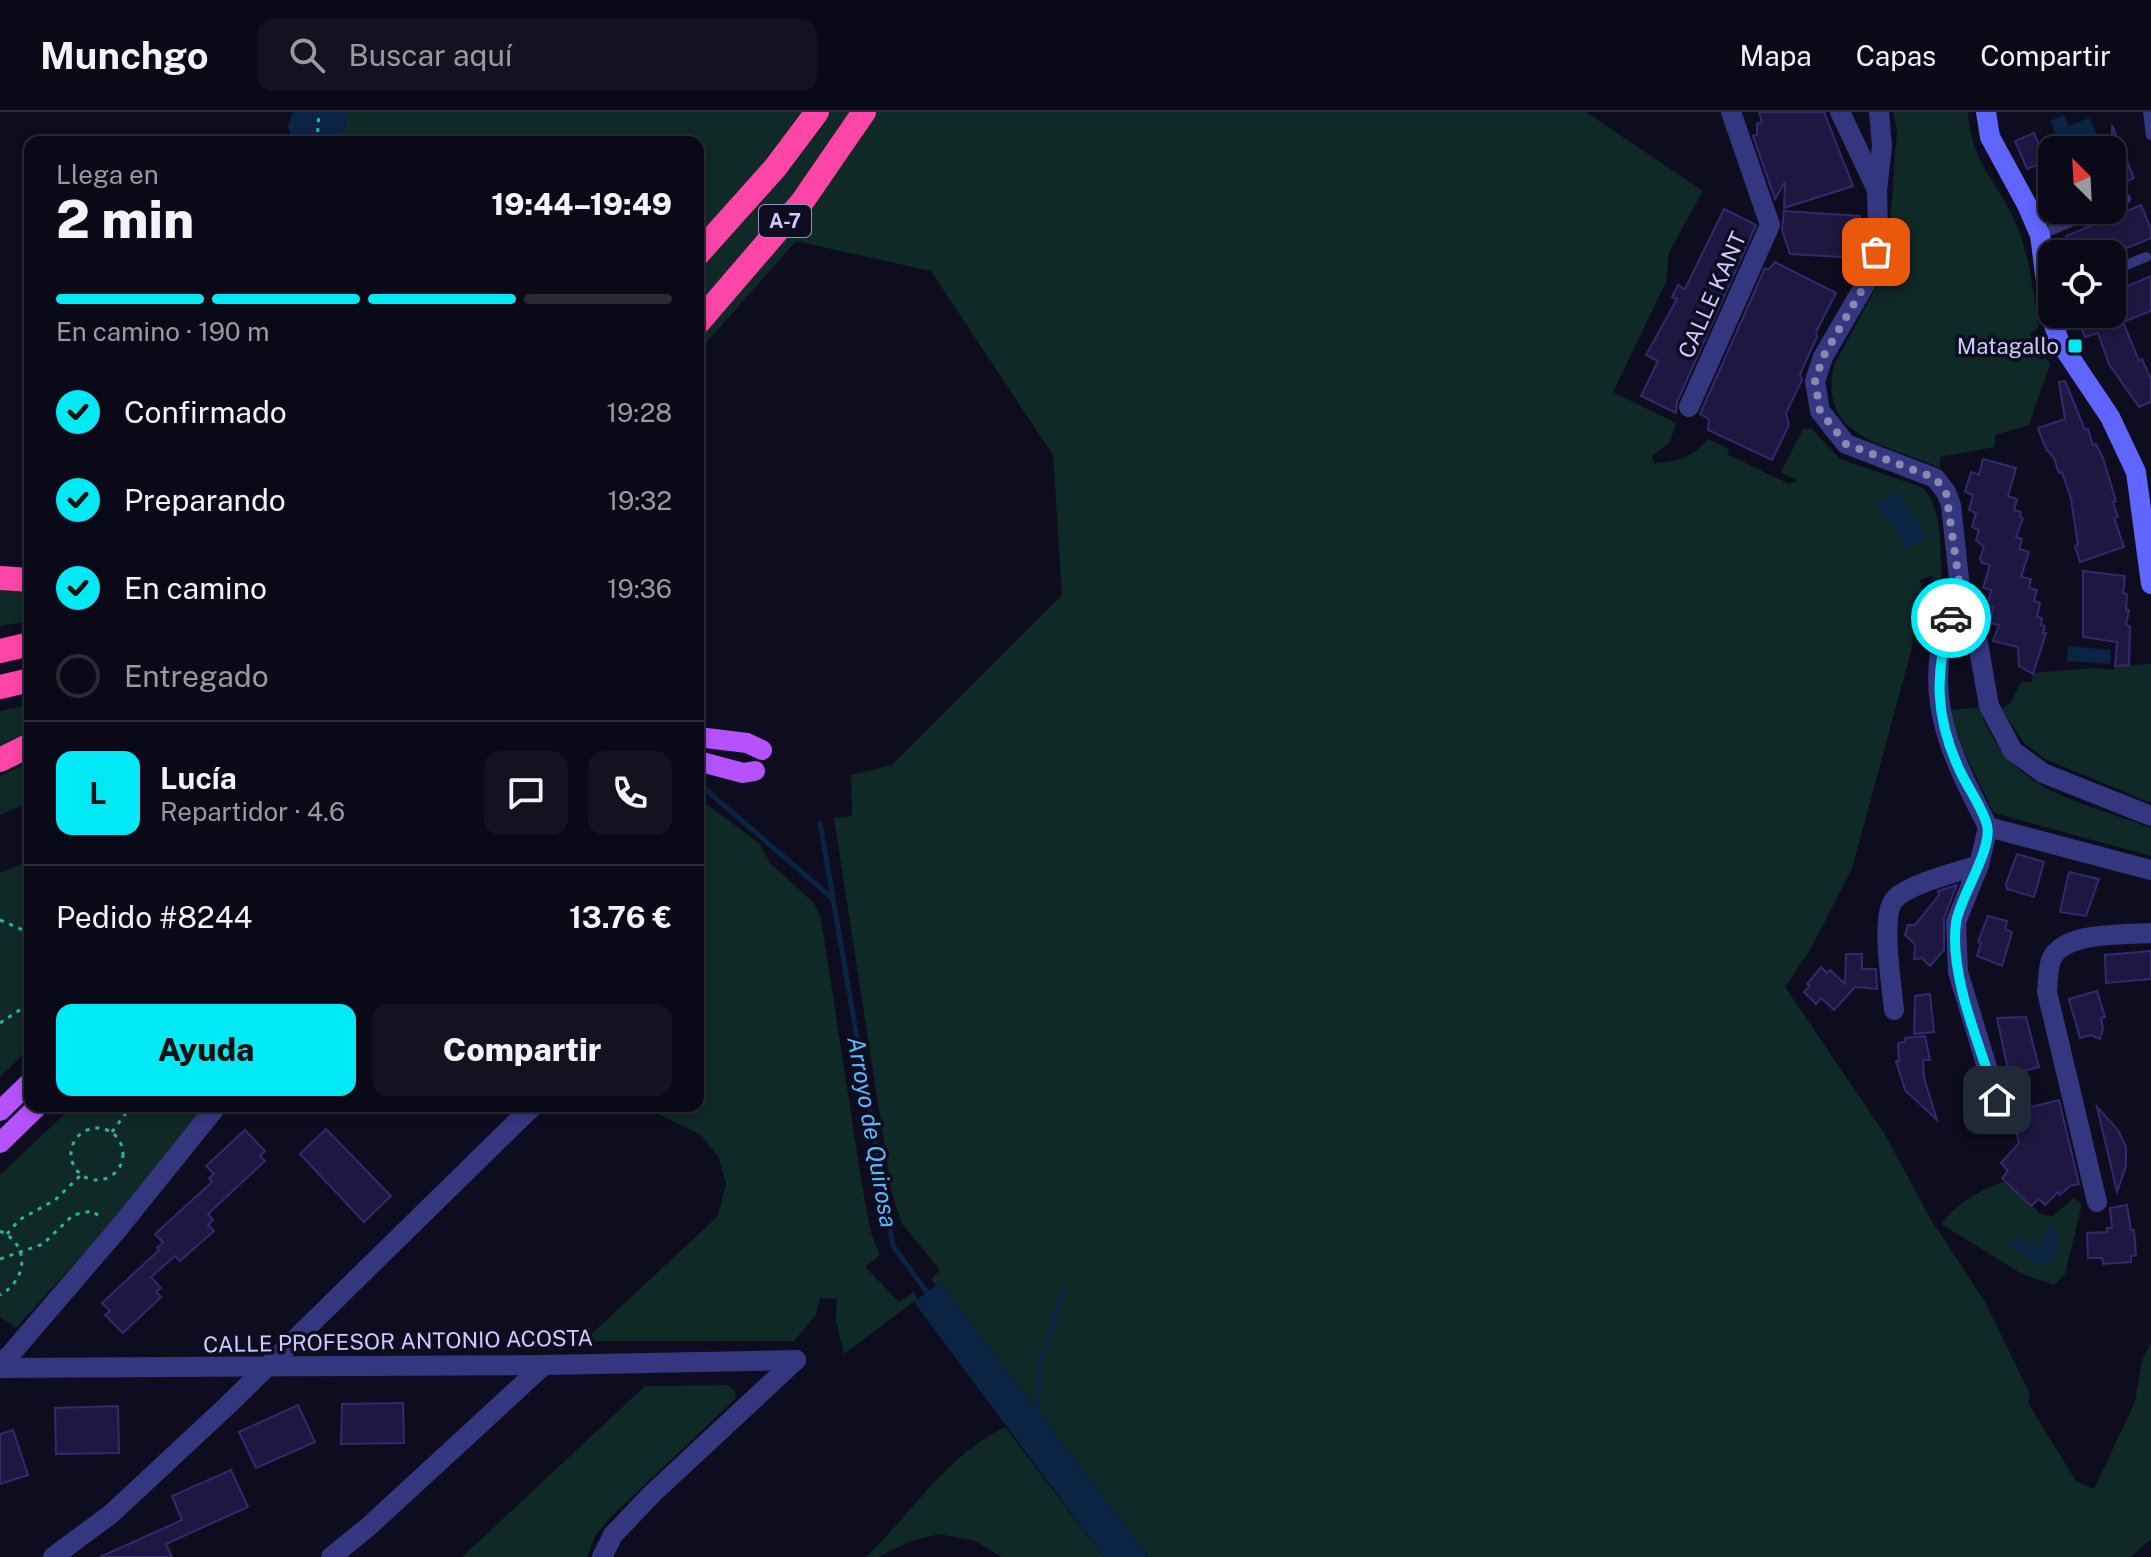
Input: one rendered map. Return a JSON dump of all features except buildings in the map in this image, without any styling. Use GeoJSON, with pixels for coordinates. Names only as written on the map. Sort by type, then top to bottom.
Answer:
{"type":"FeatureCollection","features":[{"type":"Feature","properties":{"kind":"highway","name":"A-7"},"geometry":{"type":"LineString","coordinates":[[704,247],[775,168],[817,112]]}},
{"type":"Feature","properties":{"kind":"highway","name":"A-7"},"geometry":{"type":"LineString","coordinates":[[704,316],[802,202],[864,112]]}},
{"type":"Feature","properties":{"kind":"highway"},"geometry":{"type":"LineString","coordinates":[[0,578],[24,580]]}},
{"type":"Feature","properties":{"kind":"highway"},"geometry":{"type":"LineString","coordinates":[[0,651],[24,645]]}},
{"type":"Feature","properties":{"kind":"highway"},"geometry":{"type":"LineString","coordinates":[[0,687],[24,681]]}},
{"type":"Feature","properties":{"kind":"highway"},"geometry":{"type":"LineString","coordinates":[[0,760],[24,748]]}},
{"type":"Feature","properties":{"kind":"main road"},"geometry":{"type":"LineString","coordinates":[[704,738],[747,743],[762,750]]}},
{"type":"Feature","properties":{"kind":"main road"},"geometry":{"type":"LineString","coordinates":[[704,763],[743,773],[755,771]]}},
{"type":"Feature","properties":{"kind":"main road"},"geometry":{"type":"LineString","coordinates":[[0,1111],[24,1088]]}},
{"type":"Feature","properties":{"kind":"main road"},"geometry":{"type":"LineString","coordinates":[[0,1143],[32,1112]]}},
{"type":"Feature","properties":{"kind":"street","name":"CALLE KANT"},"geometry":{"type":"LineString","coordinates":[[1689,407],[1770,225],[1731,112]]}},
{"type":"Feature","properties":{"kind":"street"},"geometry":{"type":"LineString","coordinates":[[1840,112],[1877,190]]}},
{"type":"Feature","properties":{"kind":"street"},"geometry":{"type":"LineString","coordinates":[[1879,112],[1882,146],[1873,264],[1870,276],[1823,357],[1815,381],[1820,411],[1846,444],[1935,478],[1946,492],[1960,588],[1978,643],[1989,706],[2013,751],[2043,773],[2151,816]]}},
{"type":"Feature","properties":{"kind":"street"},"geometry":{"type":"LineString","coordinates":[[1986,112],[1990,137],[2027,205],[2041,240]]}},
{"type":"Feature","properties":{"kind":"street"},"geometry":{"type":"LineString","coordinates":[[2058,328],[2064,352],[2110,417],[2136,472],[2151,584]]}},
{"type":"Feature","properties":{"kind":"street"},"geometry":{"type":"LineString","coordinates":[[1960,588],[1940,653],[1939,705],[1946,740],[1988,827],[1979,865],[1956,922],[1958,972],[1997,1100]]}},
{"type":"Feature","properties":{"kind":"street"},"geometry":{"type":"LineString","coordinates":[[755,771],[762,762],[762,750]]}},
{"type":"Feature","properties":{"kind":"street"},"geometry":{"type":"LineString","coordinates":[[1988,827],[2151,870]]}},
{"type":"Feature","properties":{"kind":"street"},"geometry":{"type":"LineString","coordinates":[[1894,1010],[1887,916],[1894,900],[1910,889],[1979,865]]}},
{"type":"Feature","properties":{"kind":"street"},"geometry":{"type":"LineString","coordinates":[[2097,1202],[2047,992],[2051,959],[2062,947],[2081,938],[2151,933]]}},
{"type":"Feature","properties":{"kind":"street"},"geometry":{"type":"LineString","coordinates":[[0,1365],[118,1229],[212,1112]]}},
{"type":"Feature","properties":{"kind":"street"},"geometry":{"type":"LineString","coordinates":[[53,1557],[111,1514],[527,1112]]}},
{"type":"Feature","properties":{"kind":"street","name":"CALLE PROFESOR ANTONIO ACOSTA"},"geometry":{"type":"LineString","coordinates":[[0,1365],[266,1367],[796,1360],[652,1494],[613,1535],[602,1557]]}},
{"type":"Feature","properties":{"kind":"street"},"geometry":{"type":"LineString","coordinates":[[331,1557],[368,1527],[544,1365]]}},
{"type":"Feature","properties":{"kind":"lane"},"geometry":{"type":"LineString","coordinates":[[2148,112],[2151,135]]}},
{"type":"Feature","properties":{"kind":"lane"},"geometry":{"type":"LineString","coordinates":[[2040,235],[2066,224]]}},
{"type":"Feature","properties":{"kind":"lane"},"geometry":{"type":"LineString","coordinates":[[2126,265],[2146,257]]}},
{"type":"Feature","properties":{"kind":"path"},"geometry":{"type":"LineString","coordinates":[[317,136],[319,112]]}},
{"type":"Feature","properties":{"kind":"path"},"geometry":{"type":"LineString","coordinates":[[0,920],[24,930]]}},
{"type":"Feature","properties":{"kind":"path"},"geometry":{"type":"LineString","coordinates":[[0,1023],[24,1007]]}},
{"type":"Feature","properties":{"kind":"path"},"geometry":{"type":"LineString","coordinates":[[112,1132],[127,1112]]}},
{"type":"Feature","properties":{"kind":"path"},"geometry":{"type":"LineString","coordinates":[[93,1128],[112,1132],[123,1150],[118,1169],[101,1180],[81,1175],[71,1158],[76,1138],[93,1128]]}},
{"type":"Feature","properties":{"kind":"path"},"geometry":{"type":"LineString","coordinates":[[7,1234],[19,1220],[55,1200],[81,1175]]}},
{"type":"Feature","properties":{"kind":"path"},"geometry":{"type":"LineString","coordinates":[[0,1259],[43,1244],[73,1215],[92,1211],[118,1229]]}},
{"type":"Feature","properties":{"kind":"path"},"geometry":{"type":"LineString","coordinates":[[0,1231],[7,1234],[20,1251],[20,1277],[12,1288],[0,1294]]}},
{"type":"Feature","properties":{"kind":"green space"},"geometry":{"type":"Polygon","coordinates":[[[348,112],[1586,112],[1703,191],[1669,252],[1666,282],[1613,392],[1676,423],[1670,442],[1652,456],[1654,463],[1684,457],[1708,439],[1729,449],[1727,454],[1789,484],[1798,481],[1781,472],[1803,429],[1811,428],[1840,459],[1921,487],[1934,507],[1939,532],[1942,584],[1935,586],[1932,576],[1920,580],[1923,590],[1916,594],[1911,651],[1852,869],[1811,948],[1785,987],[1886,1136],[1930,1218],[1985,1302],[2030,1394],[2028,1403],[2076,1481],[2094,1489],[2135,1402],[2142,1361],[2151,1343],[2151,1539],[2131,1557],[1149,1557],[940,1282],[936,1285],[931,1279],[940,1270],[902,1224],[892,1194],[834,818],[852,816],[851,775],[892,765],[1062,595],[1053,455],[931,271],[796,241],[704,345],[704,136],[342,136],[348,112]]]}},
{"type":"Feature","properties":{"kind":"green space"},"geometry":{"type":"Polygon","coordinates":[[[1893,112],[1968,112],[1974,146],[2021,236],[2038,321],[2038,328],[2030,334],[2041,360],[2046,358],[2050,364],[2029,425],[1995,435],[1995,447],[1940,457],[1940,468],[1861,435],[1846,424],[1836,409],[1832,390],[1834,365],[1887,267],[1897,130],[1893,112]]]}},
{"type":"Feature","properties":{"kind":"green space"},"geometry":{"type":"Polygon","coordinates":[[[0,589],[24,591],[24,622],[0,626],[0,589]]]}},
{"type":"Feature","properties":{"kind":"green space"},"geometry":{"type":"Polygon","coordinates":[[[2151,664],[2151,803],[2045,759],[2024,743],[2002,709],[2011,702],[2021,682],[2032,682],[2033,673],[2095,668],[2114,670],[2115,666],[2151,664]]]}},
{"type":"Feature","properties":{"kind":"green space"},"geometry":{"type":"Polygon","coordinates":[[[24,706],[24,735],[0,747],[0,711],[24,706]]]}},
{"type":"Feature","properties":{"kind":"green space"},"geometry":{"type":"Polygon","coordinates":[[[1979,707],[1992,735],[2008,758],[2026,775],[2071,800],[2151,828],[2151,856],[1994,813],[1963,750],[1952,716],[1952,710],[1979,707]]]}},
{"type":"Feature","properties":{"kind":"green space"},"geometry":{"type":"Polygon","coordinates":[[[24,765],[24,805],[0,815],[0,776],[24,765]]]}},
{"type":"Feature","properties":{"kind":"green space"},"geometry":{"type":"Polygon","coordinates":[[[704,802],[759,843],[771,864],[814,903],[821,918],[863,1191],[871,1233],[880,1255],[865,1267],[899,1302],[914,1292],[917,1299],[844,1354],[836,1321],[837,1299],[820,1298],[816,1315],[794,1341],[584,1341],[718,1216],[726,1184],[719,1158],[701,1135],[654,1112],[704,1112],[704,802]]]}},
{"type":"Feature","properties":{"kind":"green space"},"geometry":{"type":"Polygon","coordinates":[[[24,863],[24,1054],[0,1077],[0,873],[24,863]]]}},
{"type":"Feature","properties":{"kind":"green space"},"geometry":{"type":"Polygon","coordinates":[[[67,1112],[200,1112],[121,1212],[16,1328],[0,1317],[0,1175],[67,1112]]]}},
{"type":"Feature","properties":{"kind":"green space"},"geometry":{"type":"Polygon","coordinates":[[[2005,1181],[2042,1215],[2053,1216],[2074,1198],[2082,1204],[2065,1274],[2054,1285],[2024,1275],[1941,1224],[1970,1198],[2005,1181]]]}},
{"type":"Feature","properties":{"kind":"green space"},"geometry":{"type":"Polygon","coordinates":[[[727,1385],[734,1390],[736,1398],[614,1514],[595,1536],[587,1557],[462,1557],[645,1386],[727,1385]]]}},
{"type":"Feature","properties":{"kind":"green space"},"geometry":{"type":"Polygon","coordinates":[[[1005,1427],[1104,1557],[1002,1557],[975,1541],[939,1534],[911,1541],[878,1557],[866,1557],[947,1469],[984,1439],[1005,1427]]]}},
{"type":"Feature","properties":{"kind":"water"},"geometry":{"type":"Polygon","coordinates":[[[293,112],[348,112],[342,136],[290,136],[288,126],[293,112]]]}},
{"type":"Feature","properties":{"kind":"water"},"geometry":{"type":"Polygon","coordinates":[[[2064,115],[2069,126],[2089,118],[2098,136],[2057,136],[2050,121],[2064,115]]]}},
{"type":"Feature","properties":{"kind":"water"},"geometry":{"type":"Polygon","coordinates":[[[1897,492],[1927,537],[1907,549],[1877,503],[1897,492]]]}},
{"type":"Feature","properties":{"kind":"water"},"geometry":{"type":"Polygon","coordinates":[[[2068,646],[2111,650],[2110,664],[2067,661],[2068,646]]]}},
{"type":"Feature","properties":{"kind":"water"},"geometry":{"type":"Polygon","coordinates":[[[2054,1227],[2059,1235],[2055,1256],[2047,1264],[2037,1264],[2011,1247],[2010,1242],[2016,1238],[2041,1246],[2047,1228],[2054,1227]]]}},
{"type":"Feature","properties":{"kind":"water"},"geometry":{"type":"Polygon","coordinates":[[[940,1282],[1149,1557],[1104,1557],[914,1302],[940,1282]]]}},
{"type":"Feature","properties":{"kind":"waterway"},"geometry":{"type":"LineString","coordinates":[[704,789],[832,898]]}},
{"type":"Feature","properties":{"kind":"waterway","name":"Arroyo de Quirosa"},"geometry":{"type":"LineString","coordinates":[[820,823],[893,1246],[930,1296]]}},
{"type":"Feature","properties":{"kind":"waterway"},"geometry":{"type":"LineString","coordinates":[[1037,1413],[1040,1365],[1063,1290]]}},
{"type":"Feature","properties":{"kind":"way so far"},"geometry":{"type":"LineString","coordinates":[[1876,252],[1870,276],[1823,357],[1815,381],[1820,411],[1831,429],[1846,444],[1935,478],[1946,492],[1951,505],[1960,588],[1951,618]]}},
{"type":"Feature","properties":{"kind":"place","name":"Matagallo"},"geometry":{"type":"Point","coordinates":[2075,346]}},
{"type":"Feature","properties":{"kind":"route"},"geometry":{"type":"LineString","coordinates":[[1951,618],[1940,653],[1939,705],[1946,740],[1988,827],[1979,865],[1956,922],[1958,972],[1997,1100]]}}]}
